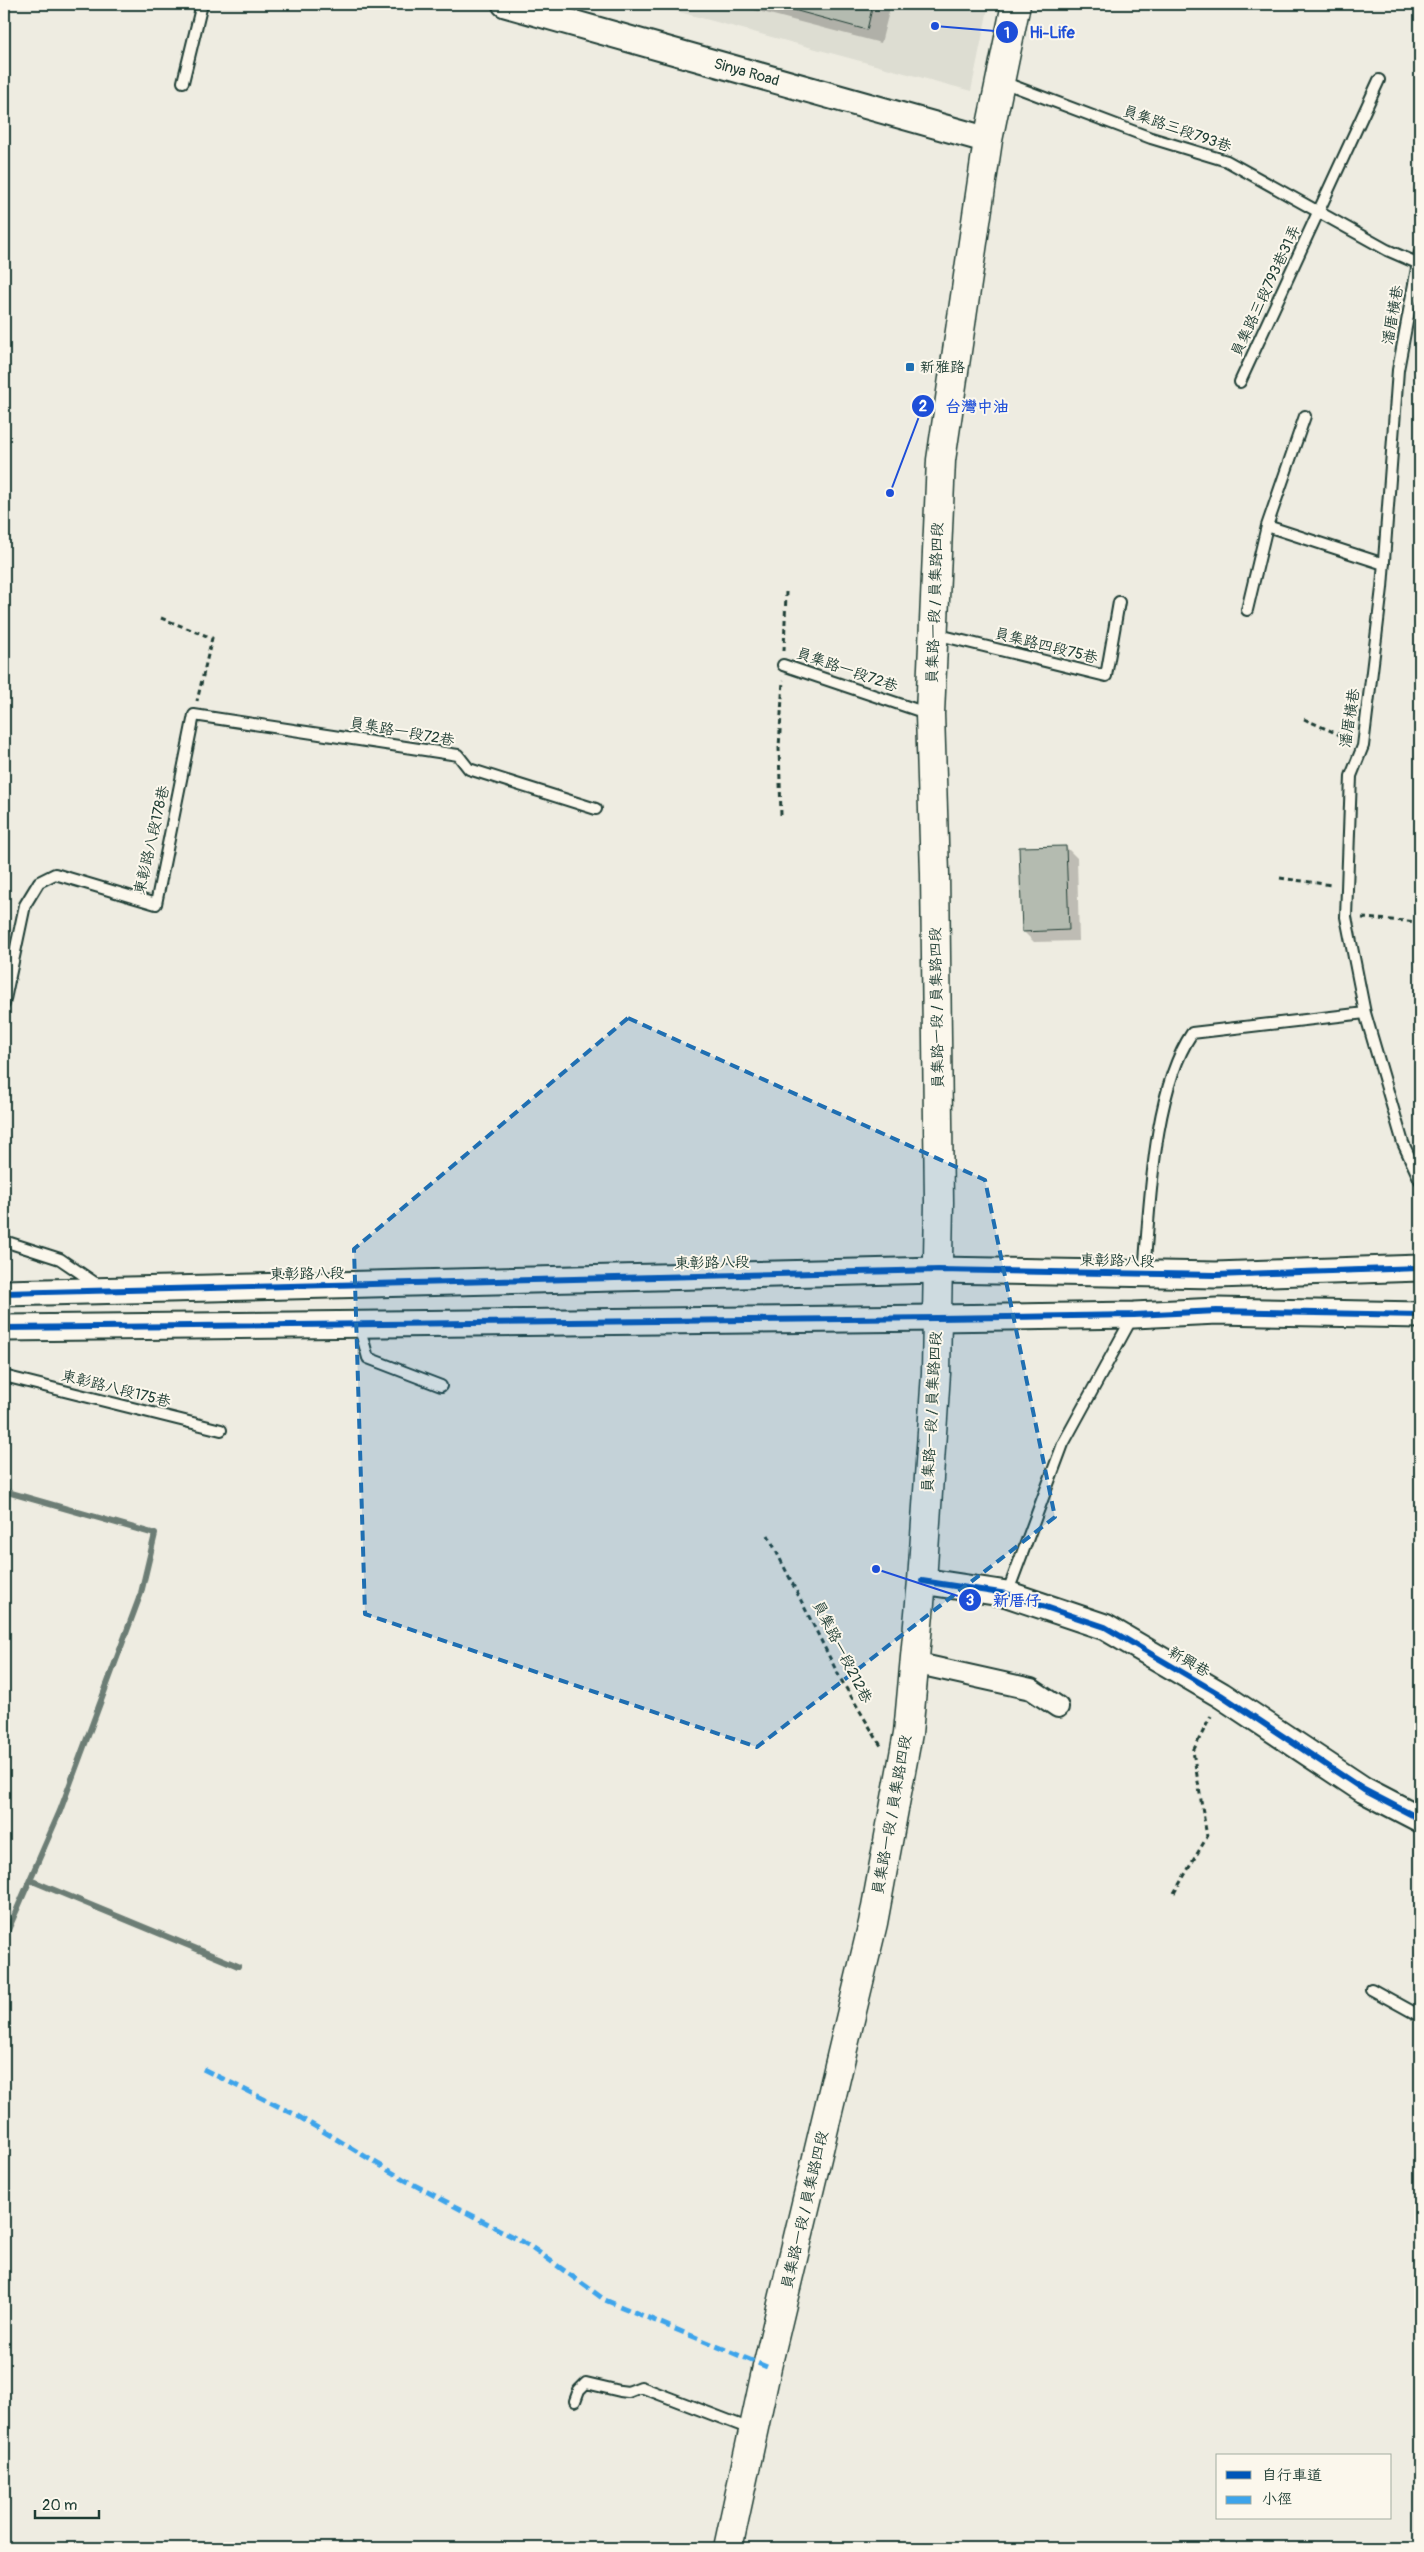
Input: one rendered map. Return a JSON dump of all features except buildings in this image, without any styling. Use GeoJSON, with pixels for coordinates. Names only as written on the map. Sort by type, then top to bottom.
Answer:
{"type":"FeatureCollection","features":[{"type":"Feature","properties":{"kind":"main road","name":"員集路一段 / 員集路四段"},"geometry":{"type":"LineString","coordinates":[[728,2548],[872,1922],[908,1733],[922,1581],[936,1373],[938,1270],[935,874],[930,714],[941,460],[988,140],[1016,4]]}},
{"type":"Feature","properties":{"kind":"street","name":"Sinya Road"},"geometry":{"type":"LineString","coordinates":[[519,5],[988,140]]}},
{"type":"Feature","properties":{"kind":"street","name":"東彰路八段"},"geometry":{"type":"LineString","coordinates":[[4,1293],[938,1270],[1216,1275],[1420,1268]]}},
{"type":"Feature","properties":{"kind":"street"},"geometry":{"type":"LineString","coordinates":[[4,1328],[937,1318],[1134,1315],[1217,1311],[1420,1315]]}},
{"type":"Feature","properties":{"kind":"street","name":"新興巷"},"geometry":{"type":"LineString","coordinates":[[922,1581],[1007,1594],[1105,1627],[1221,1695],[1364,1790],[1420,1819]]}},
{"type":"Feature","properties":{"kind":"street"},"geometry":{"type":"LineString","coordinates":[[914,1663],[1031,1689],[1058,1707]]}},
{"type":"Feature","properties":{"kind":"lane"},"geometry":{"type":"LineString","coordinates":[[183,82],[202,4]]}},
{"type":"Feature","properties":{"kind":"lane","name":"員集路三段793巷31弄"},"geometry":{"type":"LineString","coordinates":[[1240,382],[1379,80]]}},
{"type":"Feature","properties":{"kind":"lane","name":"員集路三段793巷"},"geometry":{"type":"LineString","coordinates":[[1000,81],[1150,138],[1227,161],[1318,213],[1417,264]]}},
{"type":"Feature","properties":{"kind":"lane","name":"潘厝橫巷"},"geometry":{"type":"LineString","coordinates":[[1420,252],[1398,370],[1384,564],[1363,746],[1351,776],[1346,917],[1365,1013],[1403,1144],[1420,1180]]}},
{"type":"Feature","properties":{"kind":"lane"},"geometry":{"type":"LineString","coordinates":[[1248,610],[1267,526],[1305,416]]}},
{"type":"Feature","properties":{"kind":"lane"},"geometry":{"type":"LineString","coordinates":[[1267,526],[1384,564]]}},
{"type":"Feature","properties":{"kind":"lane","name":"員集路四段75巷"},"geometry":{"type":"LineString","coordinates":[[934,634],[1106,676],[1119,602]]}},
{"type":"Feature","properties":{"kind":"lane","name":"員集路一段72巷"},"geometry":{"type":"LineString","coordinates":[[783,665],[930,714]]}},
{"type":"Feature","properties":{"kind":"lane","name":"員集路一段72巷"},"geometry":{"type":"LineString","coordinates":[[194,714],[458,755],[469,769],[596,809]]}},
{"type":"Feature","properties":{"kind":"lane","name":"東彰路八段178巷"},"geometry":{"type":"LineString","coordinates":[[4,1004],[24,905],[39,882],[55,874],[156,904],[194,714]]}},
{"type":"Feature","properties":{"kind":"lane"},"geometry":{"type":"LineString","coordinates":[[1144,1274],[1154,1171],[1169,1081],[1182,1047],[1192,1033],[1365,1013]]}},
{"type":"Feature","properties":{"kind":"lane"},"geometry":{"type":"LineString","coordinates":[[4,1241],[60,1259],[107,1291]]}},
{"type":"Feature","properties":{"kind":"lane"},"geometry":{"type":"LineString","coordinates":[[1007,1594],[1063,1444],[1134,1315]]}},
{"type":"Feature","properties":{"kind":"lane"},"geometry":{"type":"LineString","coordinates":[[359,1324],[368,1358],[441,1386]]}},
{"type":"Feature","properties":{"kind":"lane","name":"東彰路八段175巷"},"geometry":{"type":"LineString","coordinates":[[4,1376],[221,1430]]}},
{"type":"Feature","properties":{"kind":"lane"},"geometry":{"type":"LineString","coordinates":[[1371,1989],[1420,2016]]}},
{"type":"Feature","properties":{"kind":"lane"},"geometry":{"type":"LineString","coordinates":[[575,2401],[586,2383],[628,2392],[641,2388],[754,2430]]}},
{"type":"Feature","properties":{"kind":"path"},"geometry":{"type":"LineString","coordinates":[[783,665],[786,592]]}},
{"type":"Feature","properties":{"kind":"path"},"geometry":{"type":"LineString","coordinates":[[161,618],[212,638],[194,714]]}},
{"type":"Feature","properties":{"kind":"path"},"geometry":{"type":"LineString","coordinates":[[1304,719],[1363,746]]}},
{"type":"Feature","properties":{"kind":"path"},"geometry":{"type":"LineString","coordinates":[[1280,878],[1347,886]]}},
{"type":"Feature","properties":{"kind":"path"},"geometry":{"type":"LineString","coordinates":[[1346,917],[1420,922]]}},
{"type":"Feature","properties":{"kind":"path"},"geometry":{"type":"LineString","coordinates":[[1174,1893],[1207,1837],[1192,1751],[1221,1695]]}},
{"type":"Feature","properties":{"kind":"highlighted area"},"geometry":{"type":"Polygon","coordinates":[[[628,1018],[985,1180],[1055,1517],[757,1747],[365,1614],[354,1249],[628,1018]]]}},
{"type":"Feature","properties":{"kind":"shaded area"},"geometry":{"type":"Polygon","coordinates":[[[650,4],[989,4],[971,91],[650,4]]]}},
{"type":"Feature","properties":{"kind":"waterway"},"geometry":{"type":"LineString","coordinates":[[4,1491],[155,1534],[141,1593],[60,1811],[4,1939]]}},
{"type":"Feature","properties":{"kind":"waterway"},"geometry":{"type":"LineString","coordinates":[[30,1880],[238,1966]]}},
{"type":"Feature","properties":{"kind":"marked path"},"geometry":{"type":"LineString","coordinates":[[203,2069],[296,2115],[403,2179],[530,2246],[605,2300],[767,2367]]}},
{"type":"Feature","properties":{"kind":"cycle path"},"geometry":{"type":"LineString","coordinates":[[4,1293],[938,1270],[1216,1275],[1420,1268]]}},
{"type":"Feature","properties":{"kind":"cycle path"},"geometry":{"type":"LineString","coordinates":[[4,1328],[937,1318],[1134,1315],[1217,1311],[1420,1315]]}},
{"type":"Feature","properties":{"kind":"cycle path"},"geometry":{"type":"LineString","coordinates":[[922,1581],[1007,1594],[1105,1627],[1221,1695],[1364,1790],[1420,1819]]}},
{"type":"Feature","properties":{"kind":"place","name":"Hi-Life"},"geometry":{"type":"Point","coordinates":[935,26]}},
{"type":"Feature","properties":{"kind":"place","name":"新雅路"},"geometry":{"type":"Point","coordinates":[910,367]}},
{"type":"Feature","properties":{"kind":"place","name":"台灣中油"},"geometry":{"type":"Point","coordinates":[890,493]}},
{"type":"Feature","properties":{"kind":"place","name":"新厝仔"},"geometry":{"type":"Point","coordinates":[876,1569]}}]}
